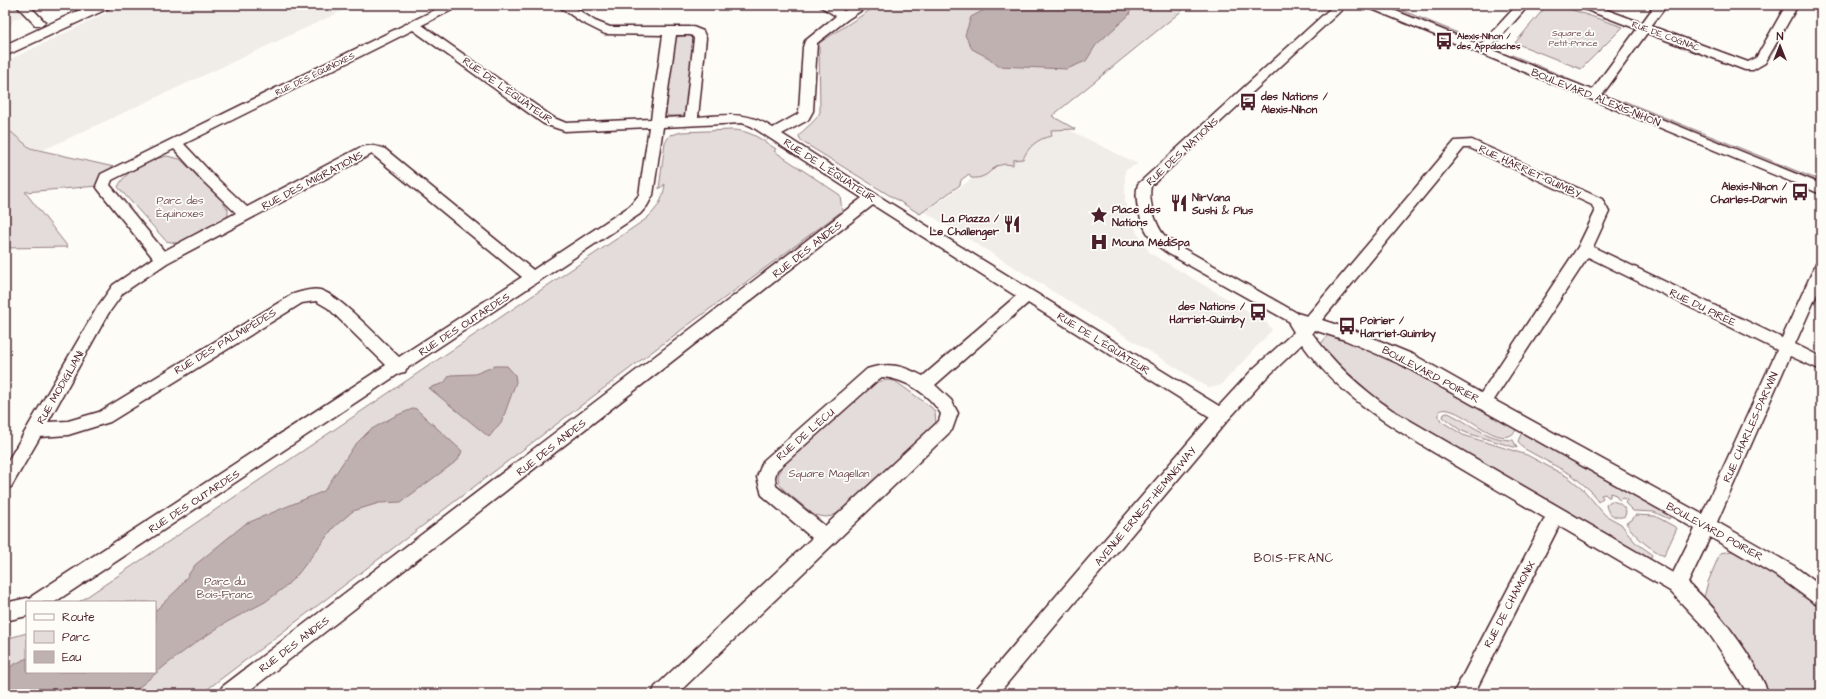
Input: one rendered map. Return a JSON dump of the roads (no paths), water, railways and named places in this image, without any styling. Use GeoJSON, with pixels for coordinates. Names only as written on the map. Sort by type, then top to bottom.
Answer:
{"type":"FeatureCollection","features":[{"type":"Feature","properties":{"kind":"main road"},"geometry":{"type":"LineString","coordinates":[[5,38],[76,5]]}},
{"type":"Feature","properties":{"kind":"main road"},"geometry":{"type":"LineString","coordinates":[[5,51],[103,5]]}},
{"type":"Feature","properties":{"kind":"street"},"geometry":{"type":"LineString","coordinates":[[22,5],[39,22]]}},
{"type":"Feature","properties":{"kind":"street","name":"RUE DES ÉQUINOXES"},"geometry":{"type":"LineString","coordinates":[[162,260],[103,186],[106,177],[454,5]]}},
{"type":"Feature","properties":{"kind":"street"},"geometry":{"type":"LineString","coordinates":[[563,5],[587,21],[609,31],[693,31],[699,34],[700,38],[691,122]]}},
{"type":"Feature","properties":{"kind":"street"},"geometry":{"type":"LineString","coordinates":[[824,5],[844,16]]}},
{"type":"Feature","properties":{"kind":"street"},"geometry":{"type":"LineString","coordinates":[[774,133],[803,117],[806,111],[809,47],[816,36],[844,16],[864,5]]}},
{"type":"Feature","properties":{"kind":"street","name":"RUE DES NATIONS"},"geometry":{"type":"LineString","coordinates":[[1306,328],[1292,318],[1166,245],[1158,238],[1152,228],[1142,191],[1145,184],[1340,5]]}},
{"type":"Feature","properties":{"kind":"street","name":"BOULEVARD ALEXIS-NIHON"},"geometry":{"type":"LineString","coordinates":[[1371,5],[1485,47],[1596,92],[1821,178]]}},
{"type":"Feature","properties":{"kind":"street","name":"BOULEVARD ALEXIS-NIHON"},"geometry":{"type":"LineString","coordinates":[[1393,5],[1485,47]]}},
{"type":"Feature","properties":{"kind":"street"},"geometry":{"type":"LineString","coordinates":[[1485,47],[1523,5]]}},
{"type":"Feature","properties":{"kind":"street","name":"RUE DE COGNAC"},"geometry":{"type":"LineString","coordinates":[[1583,5],[1750,67],[1761,60],[1792,5]]}},
{"type":"Feature","properties":{"kind":"street"},"geometry":{"type":"LineString","coordinates":[[1596,92],[1661,5]]}},
{"type":"Feature","properties":{"kind":"street","name":"RUE DE L'ÉQUATEUR"},"geometry":{"type":"LineString","coordinates":[[414,25],[549,121],[564,127],[742,119],[756,123],[774,133],[872,198],[1221,416]]}},
{"type":"Feature","properties":{"kind":"street","name":"RUE DES OUTARDES"},"geometry":{"type":"LineString","coordinates":[[41,601],[399,367],[635,210],[642,203],[646,195],[670,31]]}},
{"type":"Feature","properties":{"kind":"street","name":"BOULEVARD ALEXIS-NIHON"},"geometry":{"type":"LineString","coordinates":[[1596,92],[1821,189]]}},
{"type":"Feature","properties":{"kind":"street"},"geometry":{"type":"LineString","coordinates":[[175,142],[247,215]]}},
{"type":"Feature","properties":{"kind":"street","name":"RUE HARRIET-QUIMBY"},"geometry":{"type":"LineString","coordinates":[[1306,328],[1460,144],[1472,144],[1597,202],[1602,212],[1585,249],[1484,402]]}},
{"type":"Feature","properties":{"kind":"street","name":"RUE DES MIGRATIONS"},"geometry":{"type":"LineString","coordinates":[[115,292],[162,260],[364,151],[373,150],[380,152],[533,278]]}},
{"type":"Feature","properties":{"kind":"street","name":"RUE DES ANDES"},"geometry":{"type":"LineString","coordinates":[[229,694],[872,198]]}},
{"type":"Feature","properties":{"kind":"street","name":"RUE DU PIRÉE"},"geometry":{"type":"LineString","coordinates":[[1585,249],[1821,364]]}},
{"type":"Feature","properties":{"kind":"street","name":"RUE CHARLES-DARWIN"},"geometry":{"type":"LineString","coordinates":[[1677,585],[1706,526],[1821,268]]}},
{"type":"Feature","properties":{"kind":"street","name":"RUE MODIGLIANI"},"geometry":{"type":"LineString","coordinates":[[5,482],[115,292]]}},
{"type":"Feature","properties":{"kind":"street","name":"RUE DES PALMIPÈDES"},"geometry":{"type":"LineString","coordinates":[[35,430],[68,428],[104,417],[298,298],[318,295],[333,304],[399,367]]}},
{"type":"Feature","properties":{"kind":"street"},"geometry":{"type":"LineString","coordinates":[[923,386],[1027,295]]}},
{"type":"Feature","properties":{"kind":"street"},"geometry":{"type":"LineString","coordinates":[[1306,328],[1323,361],[1376,408],[1410,430],[1677,585],[1698,603],[1721,632],[1759,694]]}},
{"type":"Feature","properties":{"kind":"street","name":"BOULEVARD POIRIER"},"geometry":{"type":"LineString","coordinates":[[1306,328],[1350,334],[1384,349],[1484,402],[1782,569],[1821,597]]}},
{"type":"Feature","properties":{"kind":"street","name":"AVENUE ERNEST-HEMINGWAY"},"geometry":{"type":"LineString","coordinates":[[985,694],[1221,416],[1259,374],[1306,328]]}},
{"type":"Feature","properties":{"kind":"street","name":"RUE DE L'ÉCU"},"geometry":{"type":"LineString","coordinates":[[662,694],[946,425],[950,413],[945,404],[923,386],[901,373],[887,369],[878,371],[769,466],[766,477],[768,490],[825,538]]}},
{"type":"Feature","properties":{"kind":"street","name":"RUE DE CHAMONIX"},"geometry":{"type":"LineString","coordinates":[[1462,694],[1556,514]]}},
{"type":"Feature","properties":{"kind":"street"},"geometry":{"type":"LineString","coordinates":[[5,612],[26,607]]}},
{"type":"Feature","properties":{"kind":"water"},"geometry":{"type":"Polygon","coordinates":[[[993,5],[1132,5],[1129,15],[1096,45],[1086,61],[1067,69],[998,66],[989,58],[972,49],[965,35],[971,17],[993,5]]]}},
{"type":"Feature","properties":{"kind":"water"},"geometry":{"type":"Polygon","coordinates":[[[495,366],[507,366],[515,375],[516,382],[502,421],[489,437],[429,388],[444,383],[450,375],[475,374],[495,366]]]}},
{"type":"Feature","properties":{"kind":"water"},"geometry":{"type":"Polygon","coordinates":[[[415,408],[462,451],[458,460],[401,502],[379,503],[353,511],[334,527],[298,574],[285,587],[265,602],[227,622],[198,641],[131,694],[5,694],[5,671],[26,658],[26,673],[156,673],[156,610],[180,587],[195,565],[245,524],[324,491],[354,446],[370,430],[395,416],[415,408]]]}},
{"type":"Feature","properties":{"kind":"place","name":"Alexis-Nihon / des Appalaches"},"geometry":{"type":"Point","coordinates":[1444,41]}},
{"type":"Feature","properties":{"kind":"place","name":"des Nations / Alexis-Nihon"},"geometry":{"type":"Point","coordinates":[1248,102]}},
{"type":"Feature","properties":{"kind":"place","name":"Alexis-Nihon / Charles-Darwin"},"geometry":{"type":"Point","coordinates":[1800,192]}},
{"type":"Feature","properties":{"kind":"place","name":"NirVana Sushi & Plus"},"geometry":{"type":"Point","coordinates":[1179,203]}},
{"type":"Feature","properties":{"kind":"place","name":"Place des Nations"},"geometry":{"type":"Point","coordinates":[1099,215]}},
{"type":"Feature","properties":{"kind":"place","name":"La Piazza / Le Challenger"},"geometry":{"type":"Point","coordinates":[1012,224]}},
{"type":"Feature","properties":{"kind":"place","name":"Mouna MédiSpa"},"geometry":{"type":"Point","coordinates":[1099,242]}},
{"type":"Feature","properties":{"kind":"place","name":"des Nations / Harriet-Quimby"},"geometry":{"type":"Point","coordinates":[1258,312]}},
{"type":"Feature","properties":{"kind":"place","name":"Poirier / Harriet-Quimby"},"geometry":{"type":"Point","coordinates":[1347,326]}},
{"type":"Feature","properties":{"kind":"district","name":"BOIS-FRANC"},"geometry":{"type":"Point","coordinates":[1294,558]}},
{"type":"Feature","properties":{"kind":"park label","name":"Square du Petit-Prince"},"geometry":{"type":"Point","coordinates":[1573,38]}},
{"type":"Feature","properties":{"kind":"park label","name":"Parc des Équinoxes"},"geometry":{"type":"Point","coordinates":[180,206]}},
{"type":"Feature","properties":{"kind":"park label","name":"Square Magellan"},"geometry":{"type":"Point","coordinates":[829,473]}},
{"type":"Feature","properties":{"kind":"park label","name":"Parc du Bois-Franc"},"geometry":{"type":"Point","coordinates":[225,587]}}]}
